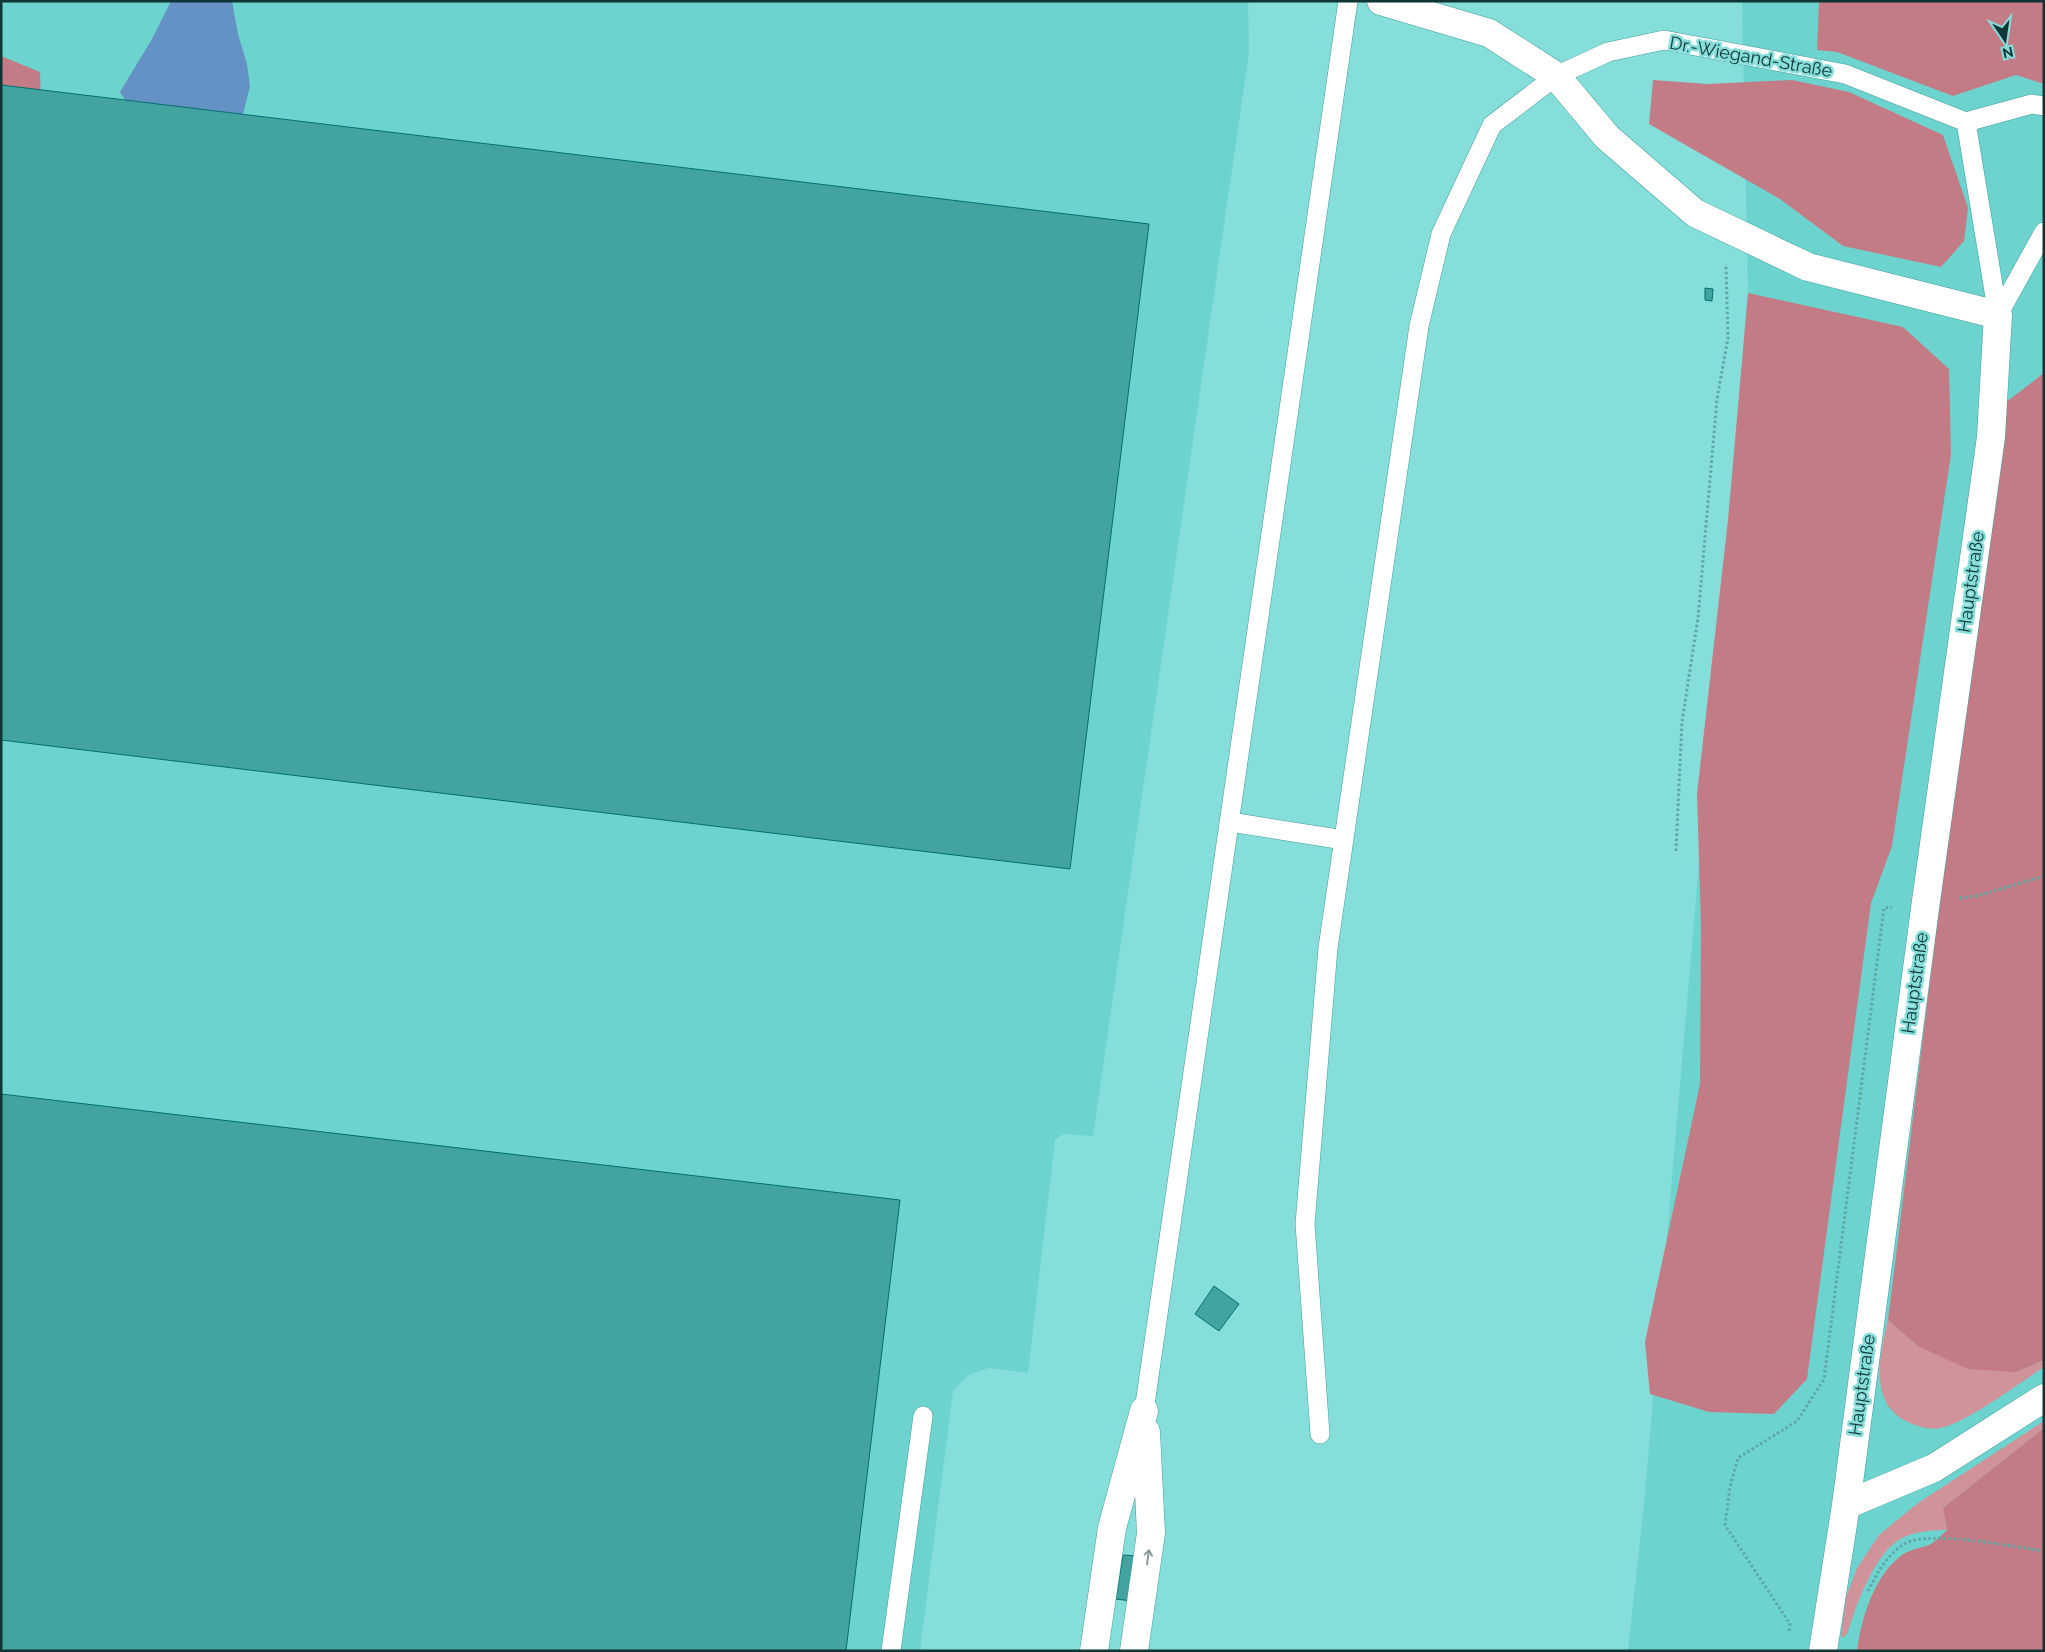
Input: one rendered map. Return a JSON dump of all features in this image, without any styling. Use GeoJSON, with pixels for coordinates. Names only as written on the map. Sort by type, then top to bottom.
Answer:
{"type":"FeatureCollection","features":[{"type":"Feature","properties":{"kind":"street"},"geometry":{"type":"LineString","coordinates":[[1381,1],[1489,33],[1556,76],[1607,137],[1695,213],[1808,267],[1998,315]]}},
{"type":"Feature","properties":{"kind":"street","name":"Hauptstraße"},"geometry":{"type":"LineString","coordinates":[[1823,1651],[1846,1505],[1926,901],[1991,438],[1998,315]]}},
{"type":"Feature","properties":{"kind":"street"},"geometry":{"type":"LineString","coordinates":[[1846,1505],[1934,1468],[2044,1398]]}},
{"type":"Feature","properties":{"kind":"street"},"geometry":{"type":"LineString","coordinates":[[1094,1651],[1112,1528],[1144,1411]]}},
{"type":"Feature","properties":{"kind":"street"},"geometry":{"type":"LineString","coordinates":[[1134,1651],[1152,1533],[1144,1411]]}},
{"type":"Feature","properties":{"kind":"lane"},"geometry":{"type":"LineString","coordinates":[[1144,1411],[1348,1]]}},
{"type":"Feature","properties":{"kind":"lane","name":"Dr.-Wiegand-Straße"},"geometry":{"type":"LineString","coordinates":[[1320,1434],[1305,1224],[1328,948],[1419,326],[1441,234],[1492,125],[1556,76],[1608,52],[1664,40],[1844,74],[1966,122]]}},
{"type":"Feature","properties":{"kind":"lane"},"geometry":{"type":"LineString","coordinates":[[1998,315],[1966,122],[2032,104],[2044,106]]}},
{"type":"Feature","properties":{"kind":"lane"},"geometry":{"type":"LineString","coordinates":[[1998,315],[2044,232]]}},
{"type":"Feature","properties":{"kind":"lane"},"geometry":{"type":"LineString","coordinates":[[1230,822],[1344,840]]}},
{"type":"Feature","properties":{"kind":"lane"},"geometry":{"type":"LineString","coordinates":[[891,1651],[922,1416]]}},
{"type":"Feature","properties":{"kind":"path"},"geometry":{"type":"LineString","coordinates":[[1676,851],[1682,722],[1698,618],[1717,399],[1728,338],[1726,228]]}},
{"type":"Feature","properties":{"kind":"path"},"geometry":{"type":"LineString","coordinates":[[1789,1633],[1790,1624],[1725,1525],[1730,1487],[1738,1458],[1797,1421],[1824,1379],[1884,908],[1926,901],[1977,896],[2044,876]]}},
{"type":"Feature","properties":{"kind":"path"},"geometry":{"type":"LineString","coordinates":[[1866,1596],[1881,1566],[1906,1543],[1937,1538],[2044,1551]]}},
{"type":"Feature","properties":{"kind":"shaded area"},"geometry":{"type":"Polygon","coordinates":[[[1,1],[1248,1],[1249,52],[1093,1136],[1063,1134],[1055,1140],[1028,1373],[989,1368],[968,1375],[953,1391],[920,1651],[1,1651],[1,1]]]}},
{"type":"Feature","properties":{"kind":"shaded area"},"geometry":{"type":"Polygon","coordinates":[[[171,1],[232,1],[238,34],[247,64],[250,86],[242,118],[131,109],[120,92],[152,39],[171,1]]]}},
{"type":"Feature","properties":{"kind":"shaded area"},"geometry":{"type":"Polygon","coordinates":[[[1742,1],[2044,1],[2044,1651],[1628,1651],[1644,1504],[1748,293],[1742,1]]]}},
{"type":"Feature","properties":{"kind":"shaded area"},"geometry":{"type":"Polygon","coordinates":[[[1819,1],[2044,1],[2044,84],[2016,75],[1953,96],[1837,52],[1817,50],[1819,1]]]}},
{"type":"Feature","properties":{"kind":"shaded area"},"geometry":{"type":"Polygon","coordinates":[[[1,56],[40,72],[42,130],[1,177],[1,56]]]}},
{"type":"Feature","properties":{"kind":"shaded area"},"geometry":{"type":"Polygon","coordinates":[[[1653,80],[1707,84],[1792,80],[1849,92],[1943,135],[1968,208],[1964,241],[1941,267],[1843,246],[1780,199],[1649,124],[1653,80]]]}},
{"type":"Feature","properties":{"kind":"shaded area"},"geometry":{"type":"Polygon","coordinates":[[[1748,293],[1903,327],[1949,369],[1951,454],[1892,846],[1871,903],[1807,1379],[1774,1414],[1709,1412],[1650,1394],[1645,1342],[1700,1084],[1701,924],[1697,794],[1728,520],[1748,293]]]}},
{"type":"Feature","properties":{"kind":"shaded area"},"geometry":{"type":"Polygon","coordinates":[[[2044,373],[2044,1360],[2016,1372],[1968,1369],[1918,1346],[1888,1320],[2001,406],[2044,373]]]}},
{"type":"Feature","properties":{"kind":"shaded area"},"geometry":{"type":"Polygon","coordinates":[[[1888,1320],[1918,1346],[2016,1372],[2044,1360],[2044,1367],[1965,1418],[1941,1428],[1920,1427],[1895,1414],[1887,1403],[1882,1391],[1880,1362],[1888,1320]]]}},
{"type":"Feature","properties":{"kind":"shaded area"},"geometry":{"type":"Polygon","coordinates":[[[2044,1421],[2044,1428],[1943,1508],[1947,1530],[1913,1534],[1902,1538],[1892,1545],[1875,1567],[1861,1594],[1848,1632],[1844,1637],[1841,1637],[1846,1597],[1857,1568],[1879,1535],[1918,1503],[2044,1421]]]}},
{"type":"Feature","properties":{"kind":"shaded area"},"geometry":{"type":"Polygon","coordinates":[[[2044,1428],[2044,1651],[1857,1651],[1865,1614],[1870,1601],[1881,1578],[1889,1568],[1904,1554],[1929,1545],[1947,1530],[1943,1508],[2044,1428]]]}},
{"type":"Feature","properties":{"kind":"building"},"geometry":{"type":"Polygon","coordinates":[[[1,85],[1149,224],[1070,869],[1,740],[1,85]]]}},
{"type":"Feature","properties":{"kind":"building"},"geometry":{"type":"Polygon","coordinates":[[[1705,288],[1713,289],[1712,301],[1705,300],[1705,288]]]}},
{"type":"Feature","properties":{"kind":"building"},"geometry":{"type":"Polygon","coordinates":[[[1,1094],[900,1200],[846,1651],[1,1651],[1,1094]]]}},
{"type":"Feature","properties":{"kind":"building"},"geometry":{"type":"Polygon","coordinates":[[[1214,1286],[1239,1304],[1219,1331],[1195,1314],[1214,1286]]]}},
{"type":"Feature","properties":{"kind":"building"},"geometry":{"type":"Polygon","coordinates":[[[1123,1555],[1138,1556],[1131,1601],[1116,1599],[1123,1555]]]}}]}
